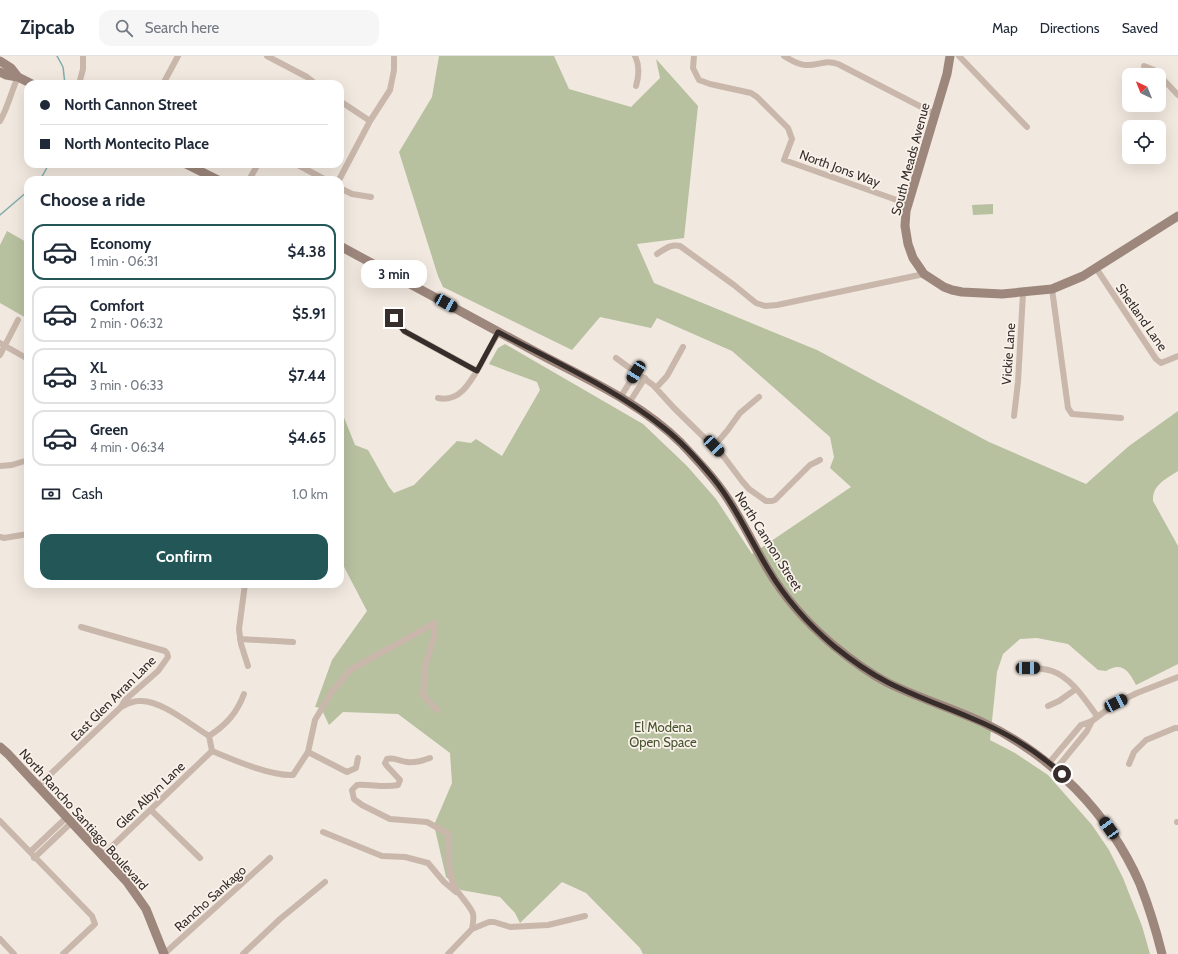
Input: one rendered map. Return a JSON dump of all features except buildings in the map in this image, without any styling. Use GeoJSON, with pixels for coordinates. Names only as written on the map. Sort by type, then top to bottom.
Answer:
{"type":"FeatureCollection","features":[{"type":"Feature","properties":{"kind":"main road","name":"South Meads Avenue"},"geometry":{"type":"LineString","coordinates":[[950,56],[947,74],[908,204],[905,226],[908,244],[913,258],[924,274],[944,287],[962,292],[1002,294],[1052,290],[1083,276],[1178,216]]}},
{"type":"Feature","properties":{"kind":"main road"},"geometry":{"type":"LineString","coordinates":[[0,61],[11,68],[18,77]]}},
{"type":"Feature","properties":{"kind":"main road"},"geometry":{"type":"LineString","coordinates":[[0,72],[6,76],[18,77],[24,80]]}},
{"type":"Feature","properties":{"kind":"main road"},"geometry":{"type":"LineString","coordinates":[[194,168],[210,176]]}},
{"type":"Feature","properties":{"kind":"main road","name":"North Cannon Street"},"geometry":{"type":"LineString","coordinates":[[344,248],[629,403],[674,436],[697,459],[713,478],[729,501],[778,586],[822,636],[856,663],[877,677],[997,730],[1020,744],[1052,766],[1089,804],[1103,821],[1124,852],[1144,896],[1162,954]]}},
{"type":"Feature","properties":{"kind":"main road","name":"North Rancho Santiago Boulevard"},"geometry":{"type":"LineString","coordinates":[[0,747],[127,882],[146,909],[164,954]]}},
{"type":"Feature","properties":{"kind":"street"},"geometry":{"type":"LineString","coordinates":[[80,80],[84,56]]}},
{"type":"Feature","properties":{"kind":"street"},"geometry":{"type":"LineString","coordinates":[[165,80],[178,56]]}},
{"type":"Feature","properties":{"kind":"street"},"geometry":{"type":"LineString","coordinates":[[267,56],[310,80]]}},
{"type":"Feature","properties":{"kind":"street"},"geometry":{"type":"LineString","coordinates":[[341,176],[370,122],[390,90],[394,70],[394,56]]}},
{"type":"Feature","properties":{"kind":"street"},"geometry":{"type":"LineString","coordinates":[[635,56],[638,62],[638,77],[636,86]]}},
{"type":"Feature","properties":{"kind":"street","name":"North Jons Way"},"geometry":{"type":"LineString","coordinates":[[694,56],[693,68],[699,80],[710,84],[751,93],[757,97],[788,128],[792,139],[784,160],[908,204]]}},
{"type":"Feature","properties":{"kind":"street"},"geometry":{"type":"LineString","coordinates":[[784,56],[799,64],[806,65],[826,61],[838,64],[935,114]]}},
{"type":"Feature","properties":{"kind":"street"},"geometry":{"type":"LineString","coordinates":[[959,56],[1027,127]]}},
{"type":"Feature","properties":{"kind":"street"},"geometry":{"type":"LineString","coordinates":[[1144,66],[1149,68]]}},
{"type":"Feature","properties":{"kind":"street"},"geometry":{"type":"LineString","coordinates":[[0,121],[18,77]]}},
{"type":"Feature","properties":{"kind":"street"},"geometry":{"type":"LineString","coordinates":[[1166,82],[1178,95]]}},
{"type":"Feature","properties":{"kind":"street"},"geometry":{"type":"LineString","coordinates":[[344,103],[370,122]]}},
{"type":"Feature","properties":{"kind":"street"},"geometry":{"type":"LineString","coordinates":[[304,168],[318,176]]}},
{"type":"Feature","properties":{"kind":"street"},"geometry":{"type":"LineString","coordinates":[[344,190],[352,194],[371,197]]}},
{"type":"Feature","properties":{"kind":"street"},"geometry":{"type":"LineString","coordinates":[[657,254],[674,244],[680,246],[760,305],[777,305],[924,274]]}},
{"type":"Feature","properties":{"kind":"street","name":"Shetland Lane"},"geometry":{"type":"LineString","coordinates":[[1096,268],[1156,359],[1161,363],[1178,356]]}},
{"type":"Feature","properties":{"kind":"street"},"geometry":{"type":"LineString","coordinates":[[1052,290],[1068,408],[1072,414],[1121,418]]}},
{"type":"Feature","properties":{"kind":"street","name":"Vickie Lane"},"geometry":{"type":"LineString","coordinates":[[1014,416],[1018,382],[1023,293]]}},
{"type":"Feature","properties":{"kind":"street"},"geometry":{"type":"LineString","coordinates":[[394,318],[404,331],[477,371]]}},
{"type":"Feature","properties":{"kind":"street"},"geometry":{"type":"LineString","coordinates":[[0,355],[2,344],[18,320]]}},
{"type":"Feature","properties":{"kind":"street"},"geometry":{"type":"LineString","coordinates":[[438,398],[446,399],[456,395],[466,387],[477,371],[498,332]]}},
{"type":"Feature","properties":{"kind":"street"},"geometry":{"type":"LineString","coordinates":[[2,344],[24,357]]}},
{"type":"Feature","properties":{"kind":"street"},"geometry":{"type":"LineString","coordinates":[[656,388],[667,376],[683,347]]}},
{"type":"Feature","properties":{"kind":"street"},"geometry":{"type":"LineString","coordinates":[[616,358],[645,378],[656,388],[674,408],[714,446],[749,489],[764,500],[772,501],[778,498],[810,465],[820,460]]}},
{"type":"Feature","properties":{"kind":"street"},"geometry":{"type":"LineString","coordinates":[[620,398],[636,372]]}},
{"type":"Feature","properties":{"kind":"street"},"geometry":{"type":"LineString","coordinates":[[629,403],[645,378]]}},
{"type":"Feature","properties":{"kind":"street"},"geometry":{"type":"LineString","coordinates":[[714,446],[727,432],[740,414],[759,397]]}},
{"type":"Feature","properties":{"kind":"street"},"geometry":{"type":"LineString","coordinates":[[0,466],[12,465],[24,461]]}},
{"type":"Feature","properties":{"kind":"street"},"geometry":{"type":"LineString","coordinates":[[0,537],[4,538],[24,535]]}},
{"type":"Feature","properties":{"kind":"street"},"geometry":{"type":"LineString","coordinates":[[244,588],[239,629],[240,639],[248,666]]}},
{"type":"Feature","properties":{"kind":"street"},"geometry":{"type":"LineString","coordinates":[[121,707],[131,702],[139,701],[159,704],[209,736],[212,751],[245,764],[285,775],[293,775],[308,752],[315,720],[331,693],[350,670],[435,622],[434,637],[425,667],[423,695],[437,710]]}},
{"type":"Feature","properties":{"kind":"street","name":"East Glen Arran Lane"},"geometry":{"type":"LineString","coordinates":[[38,786],[121,707],[125,700],[158,671],[167,658],[168,654],[165,651],[81,627]]}},
{"type":"Feature","properties":{"kind":"street"},"geometry":{"type":"LineString","coordinates":[[240,639],[293,642]]}},
{"type":"Feature","properties":{"kind":"street"},"geometry":{"type":"LineString","coordinates":[[1018,668],[1038,668],[1052,671],[1068,680],[1076,689],[1095,718]]}},
{"type":"Feature","properties":{"kind":"street"},"geometry":{"type":"LineString","coordinates":[[1052,766],[1087,731],[1095,718],[1116,703],[1178,677]]}},
{"type":"Feature","properties":{"kind":"street"},"geometry":{"type":"LineString","coordinates":[[1048,706],[1059,701],[1076,689]]}},
{"type":"Feature","properties":{"kind":"street"},"geometry":{"type":"LineString","coordinates":[[209,736],[231,718],[236,712],[244,694]]}},
{"type":"Feature","properties":{"kind":"street"},"geometry":{"type":"LineString","coordinates":[[1129,764],[1134,752],[1146,740],[1178,728]]}},
{"type":"Feature","properties":{"kind":"street","name":"Glen Albyn Lane"},"geometry":{"type":"LineString","coordinates":[[103,855],[212,751]]}},
{"type":"Feature","properties":{"kind":"street"},"geometry":{"type":"LineString","coordinates":[[308,752],[347,772],[356,768],[358,758]]}},
{"type":"Feature","properties":{"kind":"street"},"geometry":{"type":"LineString","coordinates":[[430,758],[420,761],[407,762],[392,758],[387,759],[385,763],[400,780],[398,785],[357,785],[352,790],[354,798],[362,805],[390,819],[427,822],[449,834],[450,873],[458,894]]}},
{"type":"Feature","properties":{"kind":"street"},"geometry":{"type":"LineString","coordinates":[[150,810],[200,858]]}},
{"type":"Feature","properties":{"kind":"street"},"geometry":{"type":"LineString","coordinates":[[32,855],[70,820]]}},
{"type":"Feature","properties":{"kind":"street"},"geometry":{"type":"LineString","coordinates":[[0,821],[92,916],[95,924],[64,954]]}},
{"type":"Feature","properties":{"kind":"street"},"geometry":{"type":"LineString","coordinates":[[323,832],[382,856],[405,857],[428,863],[473,912],[474,919],[472,930]]}},
{"type":"Feature","properties":{"kind":"street","name":"Rancho Sankago"},"geometry":{"type":"LineString","coordinates":[[164,954],[270,858]]}},
{"type":"Feature","properties":{"kind":"street"},"geometry":{"type":"LineString","coordinates":[[243,954],[280,919],[325,882]]}},
{"type":"Feature","properties":{"kind":"street"},"geometry":{"type":"LineString","coordinates":[[448,954],[472,930],[489,922],[510,927],[548,925],[585,916]]}},
{"type":"Feature","properties":{"kind":"street"},"geometry":{"type":"LineString","coordinates":[[0,939],[14,954]]}},
{"type":"Feature","properties":{"kind":"green space","name":"El Modena Open Space"},"geometry":{"type":"Polygon","coordinates":[[[439,56],[554,56],[569,89],[631,107],[660,78],[656,59],[698,106],[684,238],[637,244],[654,283],[817,350],[989,442],[1086,484],[1129,446],[1178,411],[1178,471],[1157,487],[1153,495],[1153,501],[1178,546],[1178,664],[1136,685],[1128,672],[1121,667],[1112,668],[1106,671],[1098,670],[1068,644],[1037,638],[1020,639],[1003,654],[997,672],[990,740],[1015,753],[1048,775],[1092,825],[1109,850],[1123,878],[1142,926],[1150,954],[643,954],[640,948],[586,893],[562,882],[520,923],[515,913],[500,897],[461,890],[446,877],[434,825],[452,783],[450,753],[398,714],[343,712],[329,725],[321,708],[315,707],[332,660],[367,611],[344,567],[344,418],[355,445],[368,450],[394,493],[414,485],[457,441],[471,443],[476,439],[502,456],[540,390],[537,382],[489,364],[498,348],[505,344],[643,424],[687,466],[716,499],[752,554],[851,487],[830,468],[834,457],[830,437],[732,351],[657,318],[651,328],[600,317],[572,350],[443,287],[438,276],[399,152],[432,97],[439,56]]]}},
{"type":"Feature","properties":{"kind":"green space"},"geometry":{"type":"Polygon","coordinates":[[[993,204],[993,214],[973,215],[972,205],[993,204]]]}},
{"type":"Feature","properties":{"kind":"green space"},"geometry":{"type":"Polygon","coordinates":[[[7,231],[24,241],[24,317],[0,303],[0,245],[7,231]]]}},
{"type":"Feature","properties":{"kind":"waterway"},"geometry":{"type":"LineString","coordinates":[[57,56],[63,67],[65,80]]}},
{"type":"Feature","properties":{"kind":"waterway"},"geometry":{"type":"LineString","coordinates":[[42,176],[47,168]]}},
{"type":"Feature","properties":{"kind":"waterway"},"geometry":{"type":"LineString","coordinates":[[0,215],[24,194]]}},
{"type":"Feature","properties":{"kind":"route"},"geometry":{"type":"LineString","coordinates":[[394,318],[404,331],[477,371],[498,332],[629,403],[664,428],[679,441],[713,478],[729,501],[778,586],[822,636],[856,663],[877,677],[997,730],[1043,759],[1062,774]]}}]}
